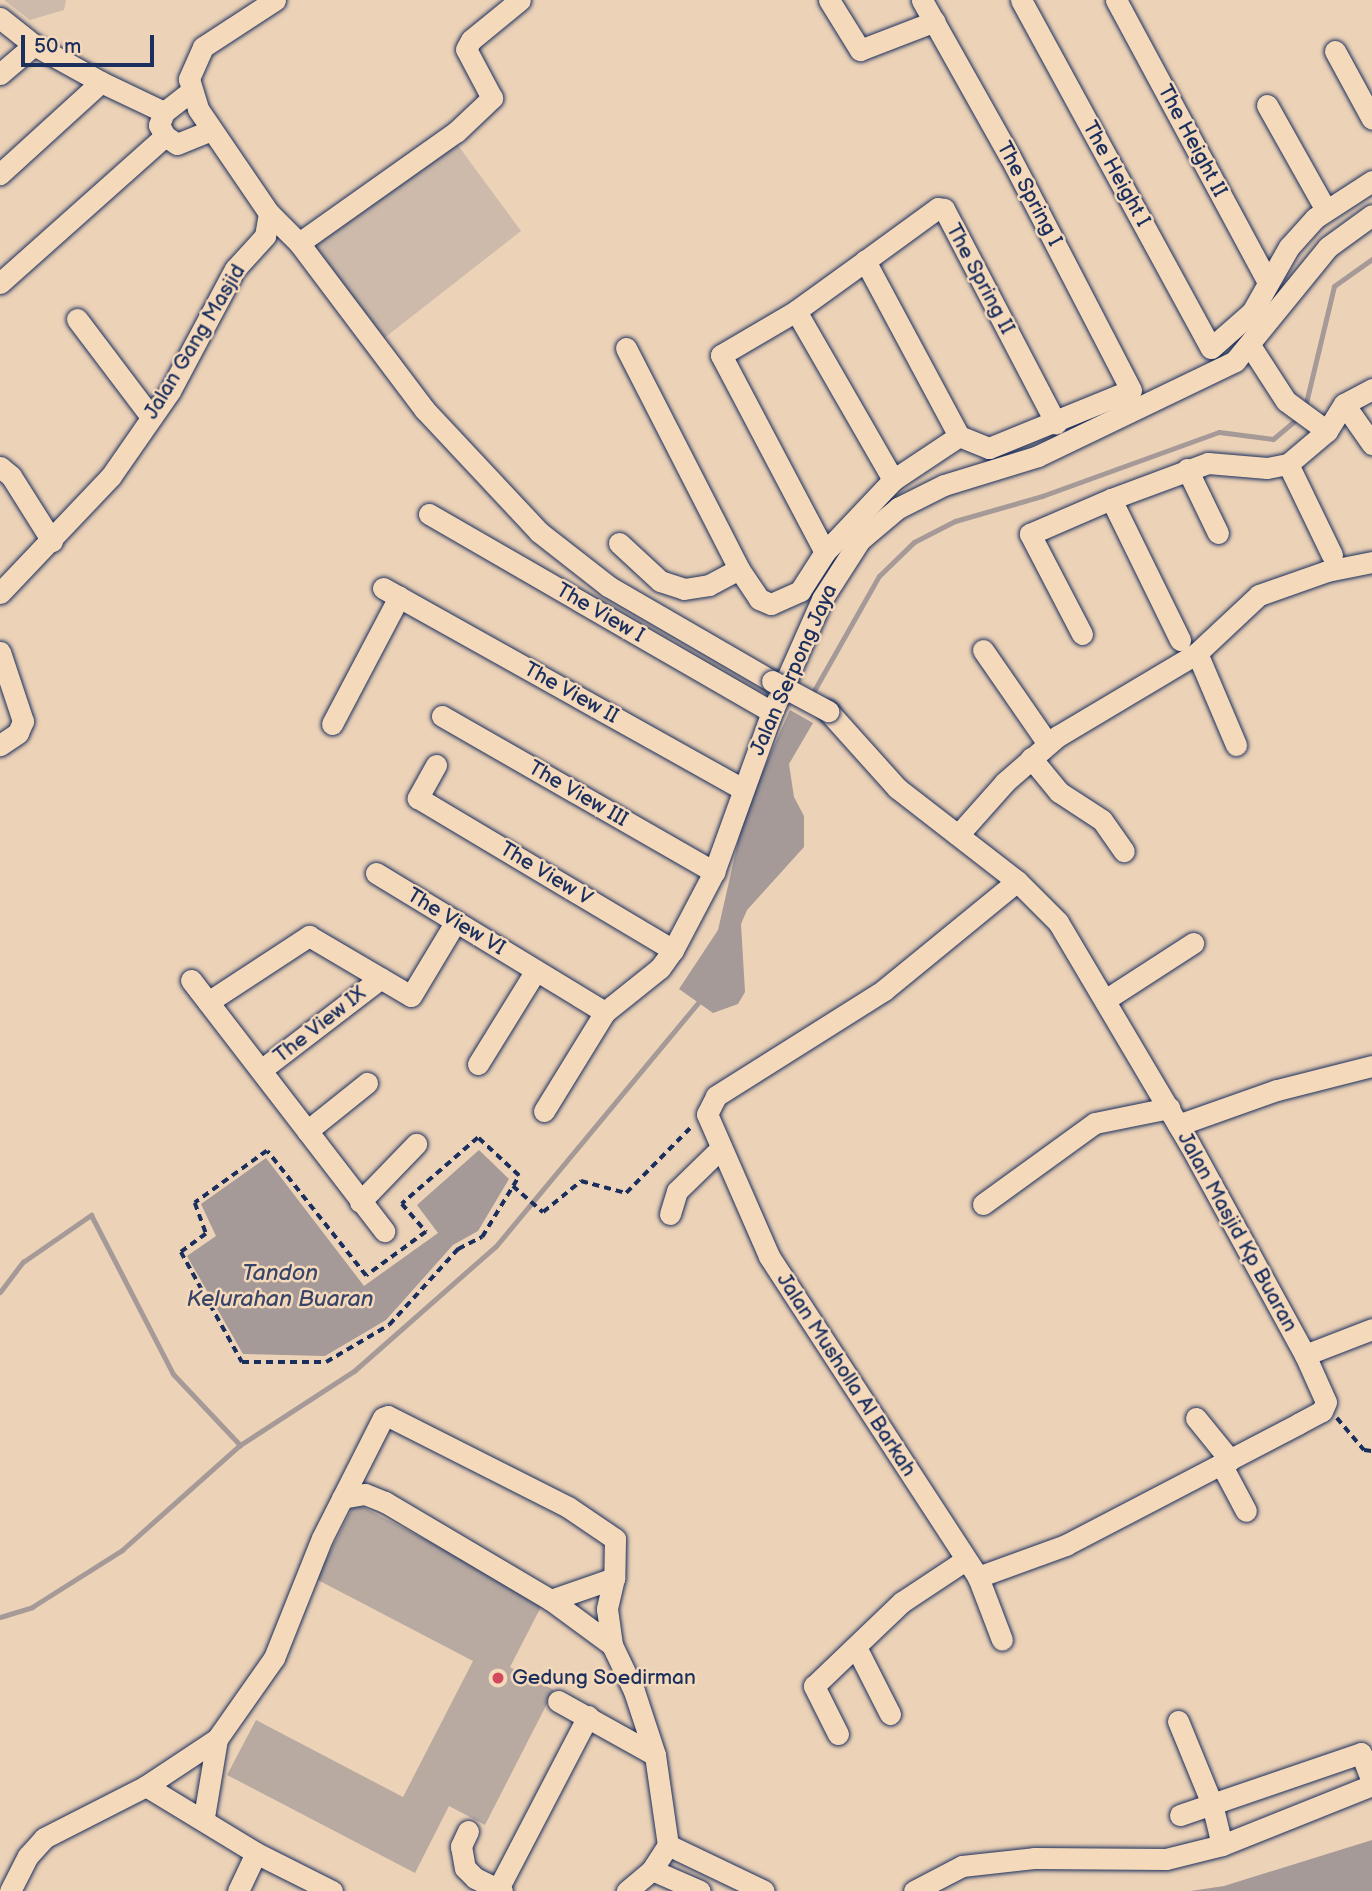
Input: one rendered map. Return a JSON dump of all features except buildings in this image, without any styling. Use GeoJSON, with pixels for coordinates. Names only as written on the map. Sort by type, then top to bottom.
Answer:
{"type":"FeatureCollection","features":[{"type":"Feature","properties":{"kind":"street"},"geometry":{"type":"LineString","coordinates":[[211,130],[177,144],[165,136],[159,125],[163,112],[190,92],[190,68],[203,47],[275,0]]}},
{"type":"Feature","properties":{"kind":"street"},"geometry":{"type":"LineString","coordinates":[[299,243],[456,132],[492,98],[466,49],[471,40],[520,0]]}},
{"type":"Feature","properties":{"kind":"street"},"geometry":{"type":"LineString","coordinates":[[830,0],[860,50],[935,21]]}},
{"type":"Feature","properties":{"kind":"street","name":"The Spring I"},"geometry":{"type":"LineString","coordinates":[[922,0],[1131,390],[1056,423]]}},
{"type":"Feature","properties":{"kind":"street","name":"The Height I"},"geometry":{"type":"LineString","coordinates":[[1021,0],[1211,348],[1239,327],[1268,282]]}},
{"type":"Feature","properties":{"kind":"street","name":"The Height II"},"geometry":{"type":"LineString","coordinates":[[1116,0],[1268,282]]}},
{"type":"Feature","properties":{"kind":"street"},"geometry":{"type":"LineString","coordinates":[[0,18],[34,45],[163,112]]}},
{"type":"Feature","properties":{"kind":"street"},"geometry":{"type":"LineString","coordinates":[[0,74],[34,45]]}},
{"type":"Feature","properties":{"kind":"street"},"geometry":{"type":"LineString","coordinates":[[1335,51],[1372,119]]}},
{"type":"Feature","properties":{"kind":"street"},"geometry":{"type":"LineString","coordinates":[[0,174],[101,82]]}},
{"type":"Feature","properties":{"kind":"street","name":"Jalan Masjid Kp Buaran"},"geometry":{"type":"LineString","coordinates":[[190,92],[211,130],[269,213],[299,243],[425,410],[539,532],[607,586],[828,711],[897,788],[1017,881],[1058,922],[1173,1117],[1305,1355]]}},
{"type":"Feature","properties":{"kind":"street"},"geometry":{"type":"LineString","coordinates":[[1267,105],[1326,210]]}},
{"type":"Feature","properties":{"kind":"street"},"geometry":{"type":"LineString","coordinates":[[0,283],[165,136]]}},
{"type":"Feature","properties":{"kind":"street"},"geometry":{"type":"LineString","coordinates":[[1268,282],[1289,247],[1326,210],[1369,189]]}},
{"type":"Feature","properties":{"kind":"street","name":"The Spring II"},"geometry":{"type":"LineString","coordinates":[[865,261],[938,208],[944,209],[1056,423]]}},
{"type":"Feature","properties":{"kind":"street","name":"Jalan Gang Masjid"},"geometry":{"type":"LineString","coordinates":[[0,593],[100,492],[182,370],[235,270],[265,236],[269,213]]}},
{"type":"Feature","properties":{"kind":"street","name":"Jalan Serpong Jaya"},"geometry":{"type":"LineString","coordinates":[[544,1111],[605,1012],[660,968],[673,950],[713,873],[772,712],[842,563],[880,522],[944,485],[1052,450],[1218,370],[1251,347],[1321,254],[1372,215]]}},
{"type":"Feature","properties":{"kind":"street"},"geometry":{"type":"LineString","coordinates":[[824,552],[721,355],[796,311],[865,261],[959,436],[989,448],[1056,423]]}},
{"type":"Feature","properties":{"kind":"street"},"geometry":{"type":"LineString","coordinates":[[796,311],[893,480]]}},
{"type":"Feature","properties":{"kind":"street"},"geometry":{"type":"LineString","coordinates":[[77,319],[151,417]]}},
{"type":"Feature","properties":{"kind":"street"},"geometry":{"type":"LineString","coordinates":[[1251,347],[1286,401],[1321,428]]}},
{"type":"Feature","properties":{"kind":"street"},"geometry":{"type":"LineString","coordinates":[[626,348],[739,569],[759,599],[771,604],[800,591],[824,552],[893,480],[959,436]]}},
{"type":"Feature","properties":{"kind":"street"},"geometry":{"type":"LineString","coordinates":[[1082,634],[1030,534],[1111,499],[1208,463],[1267,468],[1288,464],[1344,404],[1372,389]]}},
{"type":"Feature","properties":{"kind":"street"},"geometry":{"type":"LineString","coordinates":[[1344,404],[1372,444]]}},
{"type":"Feature","properties":{"kind":"street"},"geometry":{"type":"LineString","coordinates":[[929,456],[944,485]]}},
{"type":"Feature","properties":{"kind":"street"},"geometry":{"type":"LineString","coordinates":[[1288,464],[1332,555]]}},
{"type":"Feature","properties":{"kind":"street"},"geometry":{"type":"LineString","coordinates":[[0,467],[11,476],[52,541]]}},
{"type":"Feature","properties":{"kind":"street"},"geometry":{"type":"LineString","coordinates":[[1187,469],[1218,533]]}},
{"type":"Feature","properties":{"kind":"street"},"geometry":{"type":"LineString","coordinates":[[1111,499],[1189,646],[1236,745]]}},
{"type":"Feature","properties":{"kind":"street","name":"The View I"},"geometry":{"type":"LineString","coordinates":[[429,514],[772,712]]}},
{"type":"Feature","properties":{"kind":"street"},"geometry":{"type":"LineString","coordinates":[[619,543],[660,581],[684,589],[709,585],[739,569]]}},
{"type":"Feature","properties":{"kind":"street"},"geometry":{"type":"LineString","coordinates":[[958,835],[1031,758],[1048,744],[1259,595],[1326,571],[1372,562]]}},
{"type":"Feature","properties":{"kind":"street","name":"The View II"},"geometry":{"type":"LineString","coordinates":[[332,724],[391,592],[743,789]]}},
{"type":"Feature","properties":{"kind":"street"},"geometry":{"type":"LineString","coordinates":[[983,650],[1048,744]]}},
{"type":"Feature","properties":{"kind":"street"},"geometry":{"type":"LineString","coordinates":[[0,652],[23,721],[18,733],[0,745]]}},
{"type":"Feature","properties":{"kind":"street","name":"The View III"},"geometry":{"type":"LineString","coordinates":[[442,716],[713,873]]}},
{"type":"Feature","properties":{"kind":"street"},"geometry":{"type":"LineString","coordinates":[[1031,758],[1059,792],[1102,820],[1124,851]]}},
{"type":"Feature","properties":{"kind":"street","name":"The View V"},"geometry":{"type":"LineString","coordinates":[[436,765],[418,798],[673,950]]}},
{"type":"Feature","properties":{"kind":"street","name":"The View VI"},"geometry":{"type":"LineString","coordinates":[[376,873],[605,1012]]}},
{"type":"Feature","properties":{"kind":"street"},"geometry":{"type":"LineString","coordinates":[[707,1114],[716,1096],[884,990],[1017,881]]}},
{"type":"Feature","properties":{"kind":"street","name":"The View IX"},"geometry":{"type":"LineString","coordinates":[[208,1002],[309,936],[407,996],[413,994],[456,921]]}},
{"type":"Feature","properties":{"kind":"street"},"geometry":{"type":"LineString","coordinates":[[1105,1000],[1193,943]]}},
{"type":"Feature","properties":{"kind":"street"},"geometry":{"type":"LineString","coordinates":[[478,1064],[536,970]]}},
{"type":"Feature","properties":{"kind":"street","name":"The View IX"},"geometry":{"type":"LineString","coordinates":[[191,980],[261,1070],[381,978]]}},
{"type":"Feature","properties":{"kind":"street"},"geometry":{"type":"LineString","coordinates":[[1173,1117],[1372,1066]]}},
{"type":"Feature","properties":{"kind":"street"},"geometry":{"type":"LineString","coordinates":[[261,1070],[384,1231]]}},
{"type":"Feature","properties":{"kind":"street"},"geometry":{"type":"LineString","coordinates":[[307,1131],[367,1083]]}},
{"type":"Feature","properties":{"kind":"street","name":"Jalan Musholla Al Barkah"},"geometry":{"type":"LineString","coordinates":[[707,1114],[769,1256],[971,1569],[1002,1640]]}},
{"type":"Feature","properties":{"kind":"street","name":"Jalan Masjid Kp Buaran"},"geometry":{"type":"LineString","coordinates":[[983,1204],[1095,1123],[1173,1117]]}},
{"type":"Feature","properties":{"kind":"street"},"geometry":{"type":"LineString","coordinates":[[360,1202],[416,1144]]}},
{"type":"Feature","properties":{"kind":"street"},"geometry":{"type":"LineString","coordinates":[[670,1214],[677,1191],[721,1148]]}},
{"type":"Feature","properties":{"kind":"street"},"geometry":{"type":"LineString","coordinates":[[838,1734],[814,1686],[857,1648],[902,1602],[971,1569],[1066,1545],[1225,1462],[1326,1405],[1305,1355],[1372,1329]]}},
{"type":"Feature","properties":{"kind":"street"},"geometry":{"type":"LineString","coordinates":[[10,1891],[28,1856],[44,1838],[146,1786],[217,1739],[274,1658],[342,1499],[383,1418],[388,1416],[568,1507],[612,1537],[614,1578],[607,1609],[612,1644],[634,1691],[655,1755],[668,1845],[652,1870],[626,1891]]}},
{"type":"Feature","properties":{"kind":"street"},"geometry":{"type":"LineString","coordinates":[[1196,1418],[1225,1462],[1246,1510]]}},
{"type":"Feature","properties":{"kind":"street"},"geometry":{"type":"LineString","coordinates":[[342,1499],[365,1494],[385,1502],[551,1600],[612,1644]]}},
{"type":"Feature","properties":{"kind":"street"},"geometry":{"type":"LineString","coordinates":[[551,1600],[614,1578]]}},
{"type":"Feature","properties":{"kind":"street"},"geometry":{"type":"LineString","coordinates":[[857,1648],[890,1713]]}},
{"type":"Feature","properties":{"kind":"street"},"geometry":{"type":"LineString","coordinates":[[558,1702],[655,1755]]}},
{"type":"Feature","properties":{"kind":"street"},"geometry":{"type":"LineString","coordinates":[[468,1831],[461,1846],[465,1868],[475,1878],[500,1890],[588,1716]]}},
{"type":"Feature","properties":{"kind":"street"},"geometry":{"type":"LineString","coordinates":[[1178,1721],[1212,1804],[1222,1845]]}},
{"type":"Feature","properties":{"kind":"street"},"geometry":{"type":"LineString","coordinates":[[204,1817],[217,1739]]}},
{"type":"Feature","properties":{"kind":"street"},"geometry":{"type":"LineString","coordinates":[[914,1891],[962,1866],[1034,1858],[1166,1859],[1222,1845],[1372,1783],[1360,1753],[1180,1815]]}},
{"type":"Feature","properties":{"kind":"street"},"geometry":{"type":"LineString","coordinates":[[146,1786],[204,1817],[256,1853],[332,1891]]}},
{"type":"Feature","properties":{"kind":"street"},"geometry":{"type":"LineString","coordinates":[[668,1845],[764,1891]]}},
{"type":"Feature","properties":{"kind":"street"},"geometry":{"type":"LineString","coordinates":[[238,1891],[256,1853]]}},
{"type":"Feature","properties":{"kind":"street"},"geometry":{"type":"LineString","coordinates":[[652,1870],[700,1891]]}},
{"type":"Feature","properties":{"kind":"path"},"geometry":{"type":"LineString","coordinates":[[513,1186],[543,1212],[581,1181],[626,1193],[676,1138],[707,1114]]}},
{"type":"Feature","properties":{"kind":"path"},"geometry":{"type":"LineString","coordinates":[[478,1138],[519,1176],[513,1186],[482,1237],[458,1249],[389,1325],[326,1363],[242,1362],[181,1252],[206,1234],[195,1203],[267,1151],[366,1276],[426,1232],[402,1204],[478,1138]]}},
{"type":"Feature","properties":{"kind":"path"},"geometry":{"type":"LineString","coordinates":[[1326,1405],[1364,1451],[1372,1451]]}},
{"type":"Feature","properties":{"kind":"shaded area"},"geometry":{"type":"Polygon","coordinates":[[[4,0],[66,0],[64,10],[30,20],[4,0]]]}},
{"type":"Feature","properties":{"kind":"shaded area"},"geometry":{"type":"Polygon","coordinates":[[[454,140],[521,231],[383,339],[310,245],[454,140]]]}},
{"type":"Feature","properties":{"kind":"water"},"geometry":{"type":"Polygon","coordinates":[[[790,710],[813,723],[789,764],[794,797],[804,816],[804,847],[747,910],[741,924],[745,992],[738,1004],[713,1013],[679,989],[718,930],[745,811],[790,710]]]}},
{"type":"Feature","properties":{"kind":"water","name":"Tandon Kelurahan Buaran"},"geometry":{"type":"Polygon","coordinates":[[[479,1150],[509,1179],[478,1231],[453,1245],[386,1320],[325,1356],[243,1354],[187,1256],[216,1236],[201,1204],[266,1158],[364,1286],[438,1233],[417,1205],[479,1150]]]}},
{"type":"Feature","properties":{"kind":"water"},"geometry":{"type":"Polygon","coordinates":[[[1372,1840],[1372,1891],[1190,1891],[1224,1886],[1372,1840]]]}},
{"type":"Feature","properties":{"kind":"waterway"},"geometry":{"type":"LineString","coordinates":[[1305,407],[1334,286],[1372,259]]}},
{"type":"Feature","properties":{"kind":"waterway"},"geometry":{"type":"LineString","coordinates":[[811,696],[879,576],[914,542],[955,521],[1042,496],[1219,432],[1273,439],[1298,418]]}},
{"type":"Feature","properties":{"kind":"waterway"},"geometry":{"type":"LineString","coordinates":[[0,1617],[32,1607],[122,1550],[240,1445],[354,1371],[496,1246],[700,1000]]}},
{"type":"Feature","properties":{"kind":"waterway"},"geometry":{"type":"LineString","coordinates":[[0,1292],[23,1262],[91,1215],[173,1374],[240,1445]]}},
{"type":"Feature","properties":{"kind":"place","name":"Gedung Soedirman"},"geometry":{"type":"Point","coordinates":[498,1678]}}]}
